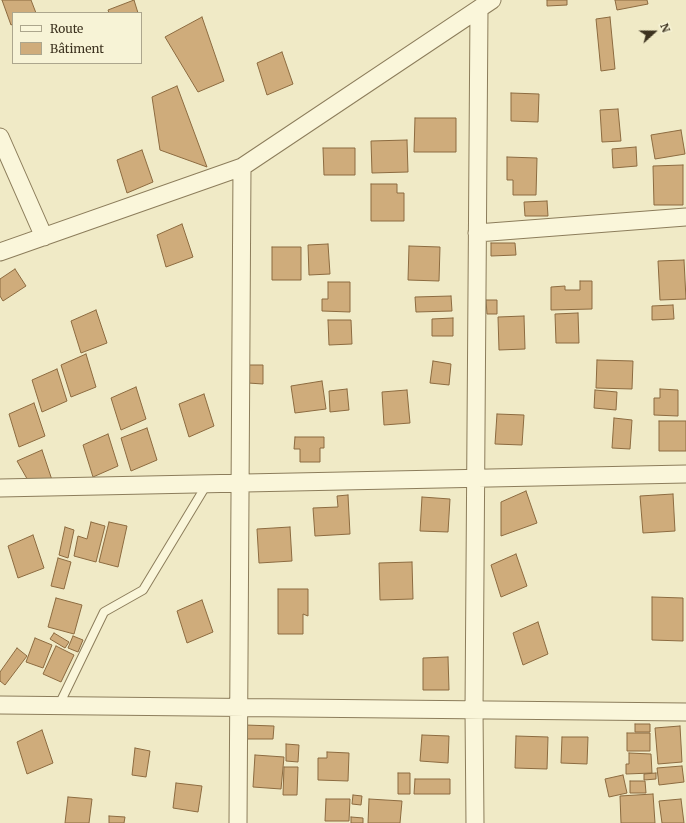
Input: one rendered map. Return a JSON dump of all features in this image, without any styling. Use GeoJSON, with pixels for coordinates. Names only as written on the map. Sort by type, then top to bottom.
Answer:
{"type":"FeatureCollection","features":[{"type":"Feature","properties":{"kind":"street"},"geometry":{"type":"LineString","coordinates":[[0,252],[242,167],[485,4]]}},
{"type":"Feature","properties":{"kind":"street"},"geometry":{"type":"LineString","coordinates":[[475,823],[474,710],[477,233],[485,4]]}},
{"type":"Feature","properties":{"kind":"street"},"geometry":{"type":"LineString","coordinates":[[0,137],[44,237]]}},
{"type":"Feature","properties":{"kind":"street"},"geometry":{"type":"LineString","coordinates":[[238,823],[242,167]]}},
{"type":"Feature","properties":{"kind":"street"},"geometry":{"type":"LineString","coordinates":[[477,233],[686,217]]}},
{"type":"Feature","properties":{"kind":"street"},"geometry":{"type":"LineString","coordinates":[[0,488],[686,474]]}},
{"type":"Feature","properties":{"kind":"street"},"geometry":{"type":"LineString","coordinates":[[0,705],[686,712]]}},
{"type":"Feature","properties":{"kind":"lane"},"geometry":{"type":"LineString","coordinates":[[59,705],[104,612],[143,590],[207,484]]}},
{"type":"Feature","properties":{"kind":"building"},"geometry":{"type":"Polygon","coordinates":[[[2,0],[31,0],[36,12],[12,12],[11,25],[2,0]]]}},
{"type":"Feature","properties":{"kind":"building"},"geometry":{"type":"Polygon","coordinates":[[[134,0],[138,12],[109,12],[108,10],[134,0]]]}},
{"type":"Feature","properties":{"kind":"building"},"geometry":{"type":"Polygon","coordinates":[[[547,0],[567,0],[567,5],[547,6],[547,0]]]}},
{"type":"Feature","properties":{"kind":"building"},"geometry":{"type":"Polygon","coordinates":[[[615,0],[647,0],[648,4],[617,10],[615,0]]]}},
{"type":"Feature","properties":{"kind":"building"},"geometry":{"type":"Polygon","coordinates":[[[202,17],[224,81],[198,92],[165,37],[202,17]]]}},
{"type":"Feature","properties":{"kind":"building"},"geometry":{"type":"Polygon","coordinates":[[[610,17],[615,69],[601,71],[596,19],[610,17]]]}},
{"type":"Feature","properties":{"kind":"building"},"geometry":{"type":"Polygon","coordinates":[[[282,52],[293,84],[267,95],[257,63],[282,52]]]}},
{"type":"Feature","properties":{"kind":"building"},"geometry":{"type":"Polygon","coordinates":[[[177,86],[207,167],[160,150],[152,97],[177,86]]]}},
{"type":"Feature","properties":{"kind":"building"},"geometry":{"type":"Polygon","coordinates":[[[511,93],[539,94],[538,122],[511,121],[511,93]]]}},
{"type":"Feature","properties":{"kind":"building"},"geometry":{"type":"Polygon","coordinates":[[[618,109],[621,141],[602,142],[600,110],[618,109]]]}},
{"type":"Feature","properties":{"kind":"building"},"geometry":{"type":"Polygon","coordinates":[[[415,118],[456,118],[456,152],[414,152],[415,118]]]}},
{"type":"Feature","properties":{"kind":"building"},"geometry":{"type":"Polygon","coordinates":[[[681,130],[685,154],[655,159],[651,135],[681,130]]]}},
{"type":"Feature","properties":{"kind":"building"},"geometry":{"type":"Polygon","coordinates":[[[407,140],[408,172],[372,173],[371,141],[407,140]]]}},
{"type":"Feature","properties":{"kind":"building"},"geometry":{"type":"Polygon","coordinates":[[[636,147],[637,166],[613,168],[612,149],[636,147]]]}},
{"type":"Feature","properties":{"kind":"building"},"geometry":{"type":"Polygon","coordinates":[[[323,148],[355,148],[355,175],[324,175],[323,148]]]}},
{"type":"Feature","properties":{"kind":"building"},"geometry":{"type":"Polygon","coordinates":[[[142,150],[153,182],[127,193],[117,160],[142,150]]]}},
{"type":"Feature","properties":{"kind":"building"},"geometry":{"type":"Polygon","coordinates":[[[507,157],[537,158],[536,195],[513,195],[513,180],[507,180],[507,157]]]}},
{"type":"Feature","properties":{"kind":"building"},"geometry":{"type":"Polygon","coordinates":[[[683,165],[683,205],[654,205],[653,166],[683,165]]]}},
{"type":"Feature","properties":{"kind":"building"},"geometry":{"type":"Polygon","coordinates":[[[371,184],[397,184],[397,193],[404,193],[404,221],[371,221],[371,184]]]}},
{"type":"Feature","properties":{"kind":"building"},"geometry":{"type":"Polygon","coordinates":[[[547,201],[548,216],[525,216],[524,202],[547,201]]]}},
{"type":"Feature","properties":{"kind":"building"},"geometry":{"type":"Polygon","coordinates":[[[182,224],[193,257],[166,267],[157,235],[182,224]]]}},
{"type":"Feature","properties":{"kind":"building"},"geometry":{"type":"Polygon","coordinates":[[[491,243],[515,243],[516,255],[491,256],[491,243]]]}},
{"type":"Feature","properties":{"kind":"building"},"geometry":{"type":"Polygon","coordinates":[[[328,244],[330,274],[309,275],[308,245],[328,244]]]}},
{"type":"Feature","properties":{"kind":"building"},"geometry":{"type":"Polygon","coordinates":[[[409,246],[440,247],[439,281],[408,280],[409,246]]]}},
{"type":"Feature","properties":{"kind":"building"},"geometry":{"type":"Polygon","coordinates":[[[272,247],[301,247],[301,280],[272,280],[272,247]]]}},
{"type":"Feature","properties":{"kind":"building"},"geometry":{"type":"Polygon","coordinates":[[[684,260],[686,299],[660,300],[658,261],[684,260]]]}},
{"type":"Feature","properties":{"kind":"building"},"geometry":{"type":"Polygon","coordinates":[[[15,269],[26,286],[3,301],[0,296],[0,279],[15,269]]]}},
{"type":"Feature","properties":{"kind":"building"},"geometry":{"type":"Polygon","coordinates":[[[580,281],[592,281],[592,309],[551,310],[551,287],[565,286],[565,290],[580,290],[580,281]]]}},
{"type":"Feature","properties":{"kind":"building"},"geometry":{"type":"Polygon","coordinates":[[[328,282],[350,282],[350,312],[322,311],[322,299],[328,299],[328,282]]]}},
{"type":"Feature","properties":{"kind":"building"},"geometry":{"type":"Polygon","coordinates":[[[451,296],[452,311],[416,312],[415,297],[451,296]]]}},
{"type":"Feature","properties":{"kind":"building"},"geometry":{"type":"Polygon","coordinates":[[[486,300],[497,300],[497,314],[487,314],[486,300]]]}},
{"type":"Feature","properties":{"kind":"building"},"geometry":{"type":"Polygon","coordinates":[[[673,305],[674,319],[652,320],[652,306],[673,305]]]}},
{"type":"Feature","properties":{"kind":"building"},"geometry":{"type":"Polygon","coordinates":[[[96,310],[107,343],[81,353],[71,321],[96,310]]]}},
{"type":"Feature","properties":{"kind":"building"},"geometry":{"type":"Polygon","coordinates":[[[578,313],[579,343],[556,343],[555,314],[578,313]]]}},
{"type":"Feature","properties":{"kind":"building"},"geometry":{"type":"Polygon","coordinates":[[[524,316],[525,349],[499,350],[498,317],[524,316]]]}},
{"type":"Feature","properties":{"kind":"building"},"geometry":{"type":"Polygon","coordinates":[[[453,318],[453,336],[432,336],[432,319],[453,318]]]}},
{"type":"Feature","properties":{"kind":"building"},"geometry":{"type":"Polygon","coordinates":[[[328,320],[351,320],[352,344],[329,345],[328,320]]]}},
{"type":"Feature","properties":{"kind":"building"},"geometry":{"type":"Polygon","coordinates":[[[86,354],[96,387],[71,397],[61,365],[86,354]]]}},
{"type":"Feature","properties":{"kind":"building"},"geometry":{"type":"Polygon","coordinates":[[[597,360],[633,361],[632,389],[596,388],[597,360]]]}},
{"type":"Feature","properties":{"kind":"building"},"geometry":{"type":"Polygon","coordinates":[[[433,361],[451,364],[449,385],[430,383],[433,361]]]}},
{"type":"Feature","properties":{"kind":"building"},"geometry":{"type":"Polygon","coordinates":[[[248,365],[263,365],[263,384],[248,383],[248,365]]]}},
{"type":"Feature","properties":{"kind":"building"},"geometry":{"type":"Polygon","coordinates":[[[57,369],[67,401],[42,412],[32,380],[57,369]]]}},
{"type":"Feature","properties":{"kind":"building"},"geometry":{"type":"Polygon","coordinates":[[[322,381],[326,409],[295,413],[291,386],[322,381]]]}},
{"type":"Feature","properties":{"kind":"building"},"geometry":{"type":"Polygon","coordinates":[[[136,387],[146,419],[121,430],[111,398],[136,387]]]}},
{"type":"Feature","properties":{"kind":"building"},"geometry":{"type":"Polygon","coordinates":[[[347,389],[349,410],[330,412],[329,391],[347,389]]]}},
{"type":"Feature","properties":{"kind":"building"},"geometry":{"type":"Polygon","coordinates":[[[660,389],[678,390],[678,416],[654,415],[654,398],[660,398],[660,389]]]}},
{"type":"Feature","properties":{"kind":"building"},"geometry":{"type":"Polygon","coordinates":[[[407,390],[410,423],[384,425],[382,392],[407,390]]]}},
{"type":"Feature","properties":{"kind":"building"},"geometry":{"type":"Polygon","coordinates":[[[595,390],[617,392],[616,410],[594,408],[595,390]]]}},
{"type":"Feature","properties":{"kind":"building"},"geometry":{"type":"Polygon","coordinates":[[[204,394],[214,426],[189,437],[179,404],[204,394]]]}},
{"type":"Feature","properties":{"kind":"building"},"geometry":{"type":"Polygon","coordinates":[[[34,403],[45,436],[19,447],[9,414],[34,403]]]}},
{"type":"Feature","properties":{"kind":"building"},"geometry":{"type":"Polygon","coordinates":[[[497,414],[524,415],[522,445],[495,444],[497,414]]]}},
{"type":"Feature","properties":{"kind":"building"},"geometry":{"type":"Polygon","coordinates":[[[614,418],[632,420],[630,449],[612,448],[614,418]]]}},
{"type":"Feature","properties":{"kind":"building"},"geometry":{"type":"Polygon","coordinates":[[[659,421],[686,421],[686,451],[659,451],[659,421]]]}},
{"type":"Feature","properties":{"kind":"building"},"geometry":{"type":"Polygon","coordinates":[[[147,428],[157,460],[131,471],[121,438],[147,428]]]}},
{"type":"Feature","properties":{"kind":"building"},"geometry":{"type":"Polygon","coordinates":[[[108,434],[118,466],[93,477],[83,445],[108,434]]]}},
{"type":"Feature","properties":{"kind":"building"},"geometry":{"type":"Polygon","coordinates":[[[295,437],[324,437],[324,448],[320,448],[320,462],[300,462],[300,449],[294,449],[295,437]]]}},
{"type":"Feature","properties":{"kind":"building"},"geometry":{"type":"Polygon","coordinates":[[[42,450],[53,483],[30,484],[17,461],[42,450]]]}},
{"type":"Feature","properties":{"kind":"building"},"geometry":{"type":"Polygon","coordinates":[[[526,491],[537,523],[501,536],[501,502],[526,491]]]}},
{"type":"Feature","properties":{"kind":"building"},"geometry":{"type":"Polygon","coordinates":[[[673,494],[675,531],[643,533],[640,496],[673,494]]]}},
{"type":"Feature","properties":{"kind":"building"},"geometry":{"type":"Polygon","coordinates":[[[348,495],[350,534],[315,536],[313,508],[338,507],[337,496],[348,495]]]}},
{"type":"Feature","properties":{"kind":"building"},"geometry":{"type":"Polygon","coordinates":[[[422,497],[450,499],[448,532],[420,531],[422,497]]]}},
{"type":"Feature","properties":{"kind":"building"},"geometry":{"type":"Polygon","coordinates":[[[91,522],[105,526],[96,562],[74,556],[78,536],[87,539],[91,522]]]}},
{"type":"Feature","properties":{"kind":"building"},"geometry":{"type":"Polygon","coordinates":[[[109,522],[127,526],[118,567],[99,562],[109,522]]]}},
{"type":"Feature","properties":{"kind":"building"},"geometry":{"type":"Polygon","coordinates":[[[65,527],[74,530],[68,558],[59,555],[65,527]]]}},
{"type":"Feature","properties":{"kind":"building"},"geometry":{"type":"Polygon","coordinates":[[[290,527],[292,561],[259,563],[257,529],[290,527]]]}},
{"type":"Feature","properties":{"kind":"building"},"geometry":{"type":"Polygon","coordinates":[[[33,535],[44,568],[18,578],[8,546],[33,535]]]}},
{"type":"Feature","properties":{"kind":"building"},"geometry":{"type":"Polygon","coordinates":[[[516,554],[527,586],[501,597],[491,565],[516,554]]]}},
{"type":"Feature","properties":{"kind":"building"},"geometry":{"type":"Polygon","coordinates":[[[58,558],[71,562],[64,589],[51,586],[58,558]]]}},
{"type":"Feature","properties":{"kind":"building"},"geometry":{"type":"Polygon","coordinates":[[[412,562],[413,599],[380,600],[379,563],[412,562]]]}},
{"type":"Feature","properties":{"kind":"building"},"geometry":{"type":"Polygon","coordinates":[[[278,589],[308,589],[308,616],[303,614],[303,634],[278,634],[278,589]]]}},
{"type":"Feature","properties":{"kind":"building"},"geometry":{"type":"Polygon","coordinates":[[[652,597],[683,598],[683,641],[652,640],[652,597]]]}},
{"type":"Feature","properties":{"kind":"building"},"geometry":{"type":"Polygon","coordinates":[[[56,598],[82,605],[74,634],[48,627],[56,598]]]}},
{"type":"Feature","properties":{"kind":"building"},"geometry":{"type":"Polygon","coordinates":[[[202,600],[213,632],[187,643],[177,611],[202,600]]]}},
{"type":"Feature","properties":{"kind":"building"},"geometry":{"type":"Polygon","coordinates":[[[538,622],[548,654],[523,665],[513,633],[538,622]]]}},
{"type":"Feature","properties":{"kind":"building"},"geometry":{"type":"Polygon","coordinates":[[[54,633],[69,642],[65,648],[50,639],[54,633]]]}},
{"type":"Feature","properties":{"kind":"building"},"geometry":{"type":"Polygon","coordinates":[[[73,636],[83,640],[78,652],[68,648],[73,636]]]}},
{"type":"Feature","properties":{"kind":"building"},"geometry":{"type":"Polygon","coordinates":[[[35,638],[52,645],[43,668],[26,662],[35,638]]]}},
{"type":"Feature","properties":{"kind":"building"},"geometry":{"type":"Polygon","coordinates":[[[56,646],[74,655],[61,682],[43,674],[56,646]]]}},
{"type":"Feature","properties":{"kind":"building"},"geometry":{"type":"Polygon","coordinates":[[[17,648],[27,656],[5,685],[0,681],[0,672],[17,648]]]}},
{"type":"Feature","properties":{"kind":"building"},"geometry":{"type":"Polygon","coordinates":[[[448,657],[449,690],[423,690],[423,658],[448,657]]]}},
{"type":"Feature","properties":{"kind":"building"},"geometry":{"type":"Polygon","coordinates":[[[635,724],[650,724],[650,732],[635,732],[635,724]]]}},
{"type":"Feature","properties":{"kind":"building"},"geometry":{"type":"Polygon","coordinates":[[[245,725],[274,726],[273,739],[244,739],[245,725]]]}},
{"type":"Feature","properties":{"kind":"building"},"geometry":{"type":"Polygon","coordinates":[[[680,726],[682,762],[658,764],[655,728],[680,726]]]}},
{"type":"Feature","properties":{"kind":"building"},"geometry":{"type":"Polygon","coordinates":[[[42,730],[53,763],[27,774],[17,742],[42,730]]]}},
{"type":"Feature","properties":{"kind":"building"},"geometry":{"type":"Polygon","coordinates":[[[627,733],[650,733],[650,751],[627,751],[627,733]]]}},
{"type":"Feature","properties":{"kind":"building"},"geometry":{"type":"Polygon","coordinates":[[[422,735],[449,736],[448,763],[420,761],[422,735]]]}},
{"type":"Feature","properties":{"kind":"building"},"geometry":{"type":"Polygon","coordinates":[[[516,736],[548,737],[547,769],[515,768],[516,736]]]}},
{"type":"Feature","properties":{"kind":"building"},"geometry":{"type":"Polygon","coordinates":[[[562,737],[588,737],[587,764],[561,763],[562,737]]]}},
{"type":"Feature","properties":{"kind":"building"},"geometry":{"type":"Polygon","coordinates":[[[286,744],[299,745],[298,762],[286,761],[286,744]]]}},
{"type":"Feature","properties":{"kind":"building"},"geometry":{"type":"Polygon","coordinates":[[[135,748],[150,751],[146,777],[132,775],[135,748]]]}},
{"type":"Feature","properties":{"kind":"building"},"geometry":{"type":"Polygon","coordinates":[[[327,752],[349,753],[348,781],[318,780],[318,758],[327,758],[327,752]]]}},
{"type":"Feature","properties":{"kind":"building"},"geometry":{"type":"Polygon","coordinates":[[[629,753],[651,754],[652,773],[626,774],[626,764],[629,764],[629,753]]]}},
{"type":"Feature","properties":{"kind":"building"},"geometry":{"type":"Polygon","coordinates":[[[255,755],[284,757],[281,789],[253,787],[255,755]]]}},
{"type":"Feature","properties":{"kind":"building"},"geometry":{"type":"Polygon","coordinates":[[[682,766],[684,782],[659,785],[657,768],[682,766]]]}},
{"type":"Feature","properties":{"kind":"building"},"geometry":{"type":"Polygon","coordinates":[[[284,767],[298,767],[297,795],[283,795],[284,767]]]}},
{"type":"Feature","properties":{"kind":"building"},"geometry":{"type":"Polygon","coordinates":[[[398,773],[410,773],[410,794],[398,794],[398,773]]]}},
{"type":"Feature","properties":{"kind":"building"},"geometry":{"type":"Polygon","coordinates":[[[656,773],[656,779],[644,780],[644,774],[656,773]]]}},
{"type":"Feature","properties":{"kind":"building"},"geometry":{"type":"Polygon","coordinates":[[[623,775],[627,793],[609,797],[605,779],[623,775]]]}},
{"type":"Feature","properties":{"kind":"building"},"geometry":{"type":"Polygon","coordinates":[[[415,779],[450,779],[450,794],[414,794],[415,779]]]}},
{"type":"Feature","properties":{"kind":"building"},"geometry":{"type":"Polygon","coordinates":[[[630,781],[645,781],[646,793],[630,793],[630,781]]]}},
{"type":"Feature","properties":{"kind":"building"},"geometry":{"type":"Polygon","coordinates":[[[176,783],[202,786],[198,812],[173,808],[176,783]]]}},
{"type":"Feature","properties":{"kind":"building"},"geometry":{"type":"Polygon","coordinates":[[[653,794],[655,823],[621,823],[620,796],[653,794]]]}},
{"type":"Feature","properties":{"kind":"building"},"geometry":{"type":"Polygon","coordinates":[[[353,795],[362,796],[361,805],[352,804],[353,795]]]}},
{"type":"Feature","properties":{"kind":"building"},"geometry":{"type":"Polygon","coordinates":[[[68,797],[92,799],[89,823],[65,823],[68,797]]]}},
{"type":"Feature","properties":{"kind":"building"},"geometry":{"type":"Polygon","coordinates":[[[326,799],[350,799],[349,821],[325,821],[326,799]]]}},
{"type":"Feature","properties":{"kind":"building"},"geometry":{"type":"Polygon","coordinates":[[[369,799],[402,801],[400,823],[368,823],[369,799]]]}},
{"type":"Feature","properties":{"kind":"building"},"geometry":{"type":"Polygon","coordinates":[[[681,799],[684,823],[662,823],[659,801],[681,799]]]}},
{"type":"Feature","properties":{"kind":"building"},"geometry":{"type":"Polygon","coordinates":[[[109,816],[125,817],[124,823],[109,823],[109,816]]]}},
{"type":"Feature","properties":{"kind":"building"},"geometry":{"type":"Polygon","coordinates":[[[351,817],[363,818],[363,823],[351,823],[351,817]]]}}]}
